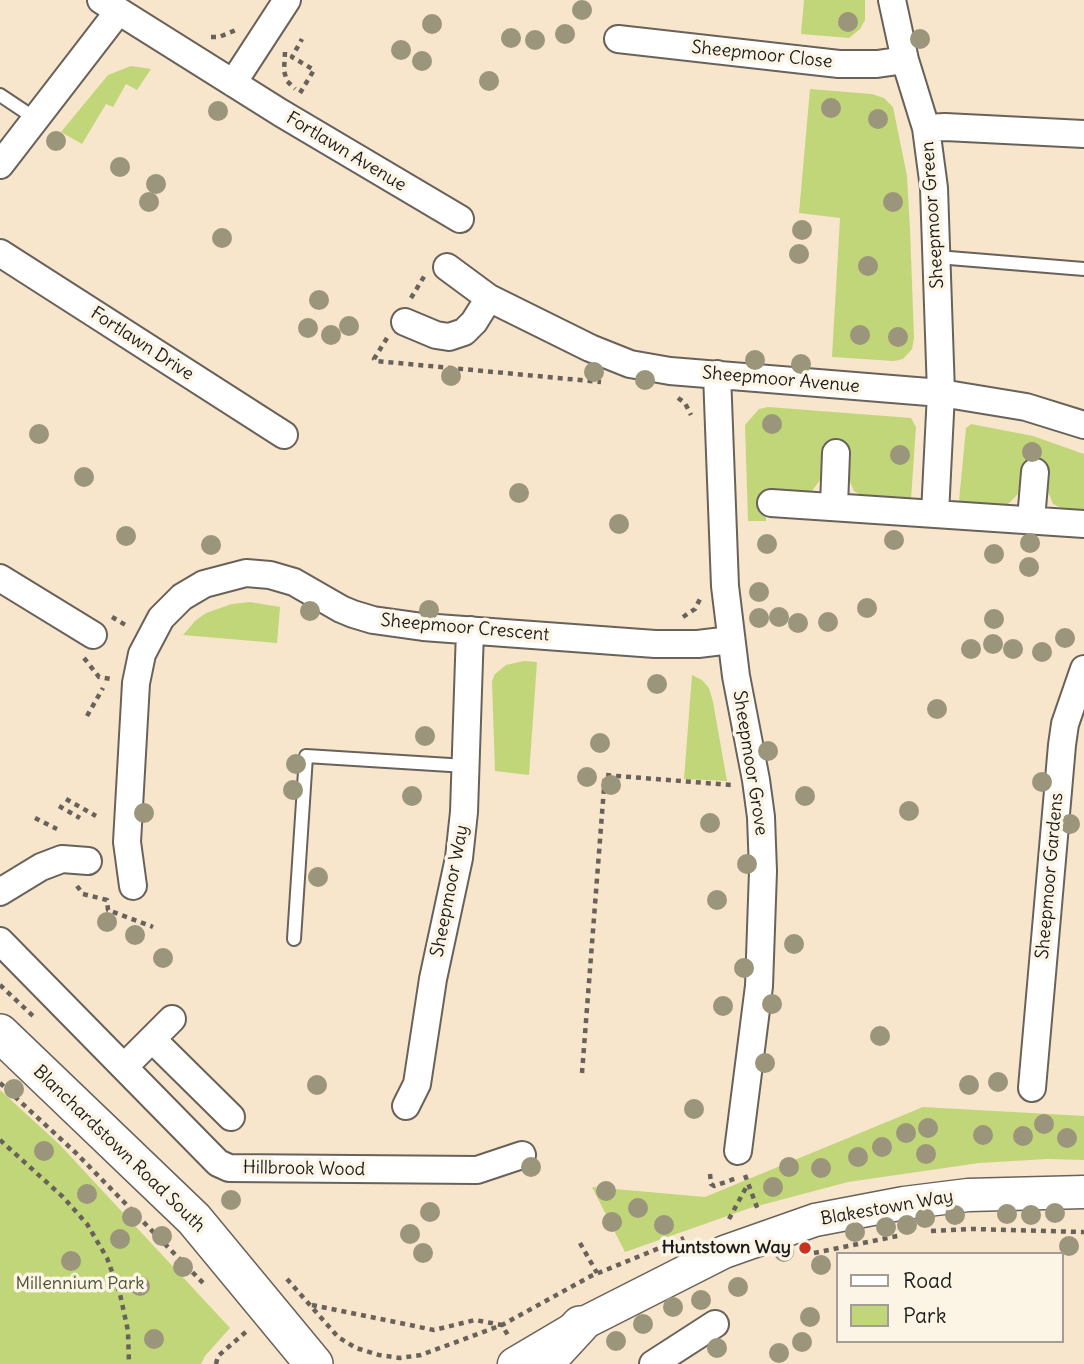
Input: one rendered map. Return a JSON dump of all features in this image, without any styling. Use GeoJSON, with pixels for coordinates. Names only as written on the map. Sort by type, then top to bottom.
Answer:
{"type":"FeatureCollection","features":[{"type":"Feature","properties":{"kind":"main road","name":"Blanchardstown Road South"},"geometry":{"type":"LineString","coordinates":[[0,1034],[194,1219],[314,1364]]}},
{"type":"Feature","properties":{"kind":"main road"},"geometry":{"type":"LineString","coordinates":[[544,1364],[580,1325]]}},
{"type":"Feature","properties":{"kind":"street"},"geometry":{"type":"LineString","coordinates":[[233,83],[286,0]]}},
{"type":"Feature","properties":{"kind":"street","name":"Sheepmoor Green"},"geometry":{"type":"LineString","coordinates":[[892,0],[905,60],[926,128],[934,188],[941,393],[935,514]]}},
{"type":"Feature","properties":{"kind":"street"},"geometry":{"type":"LineString","coordinates":[[0,165],[36,119],[110,6]]}},
{"type":"Feature","properties":{"kind":"street","name":"Fortlawn Avenue"},"geometry":{"type":"LineString","coordinates":[[110,6],[460,219]]}},
{"type":"Feature","properties":{"kind":"street","name":"Sheepmoor Close"},"geometry":{"type":"LineString","coordinates":[[618,39],[839,64],[877,64],[905,60]]}},
{"type":"Feature","properties":{"kind":"street"},"geometry":{"type":"LineString","coordinates":[[926,128],[1084,134]]}},
{"type":"Feature","properties":{"kind":"street","name":"Fortlawn Drive"},"geometry":{"type":"LineString","coordinates":[[0,253],[284,435]]}},
{"type":"Feature","properties":{"kind":"street","name":"Sheepmoor Avenue"},"geometry":{"type":"LineString","coordinates":[[439,266],[489,298],[599,353],[630,363],[670,371],[941,393],[1026,407],[1084,425]]}},
{"type":"Feature","properties":{"kind":"street"},"geometry":{"type":"LineString","coordinates":[[402,318],[436,335],[449,337],[464,332],[474,322],[489,298]]}},
{"type":"Feature","properties":{"kind":"street","name":"Sheepmoor Grove"},"geometry":{"type":"LineString","coordinates":[[717,374],[720,491],[731,640],[756,779],[764,871],[759,986],[742,1163]]}},
{"type":"Feature","properties":{"kind":"street"},"geometry":{"type":"LineString","coordinates":[[834,506],[836,453]]}},
{"type":"Feature","properties":{"kind":"street"},"geometry":{"type":"LineString","coordinates":[[1031,520],[1035,472]]}},
{"type":"Feature","properties":{"kind":"street"},"geometry":{"type":"LineString","coordinates":[[771,503],[1084,524]]}},
{"type":"Feature","properties":{"kind":"street","name":"Sheepmoor Crescent"},"geometry":{"type":"LineString","coordinates":[[133,886],[127,842],[136,683],[142,654],[161,618],[171,606],[194,589],[214,580],[246,573],[270,575],[294,582],[341,609],[373,620],[422,627],[655,644],[698,644],[731,640]]}},
{"type":"Feature","properties":{"kind":"street"},"geometry":{"type":"LineString","coordinates":[[0,578],[87,645]]}},
{"type":"Feature","properties":{"kind":"street","name":"Sheepmoor Way"},"geometry":{"type":"LineString","coordinates":[[406,1106],[417,1084],[433,979],[459,858],[466,766],[470,630]]}},
{"type":"Feature","properties":{"kind":"street","name":"Sheepmoor Gardens"},"geometry":{"type":"LineString","coordinates":[[1032,1088],[1062,745],[1065,724],[1084,668]]}},
{"type":"Feature","properties":{"kind":"street"},"geometry":{"type":"LineString","coordinates":[[0,892],[41,867],[62,859],[88,861]]}},
{"type":"Feature","properties":{"kind":"street","name":"Hillbrook Wood"},"geometry":{"type":"LineString","coordinates":[[0,941],[218,1163],[229,1168],[477,1170],[522,1155]]}},
{"type":"Feature","properties":{"kind":"street"},"geometry":{"type":"LineString","coordinates":[[124,1068],[172,1019]]}},
{"type":"Feature","properties":{"kind":"street"},"geometry":{"type":"LineString","coordinates":[[152,1039],[231,1117]]}},
{"type":"Feature","properties":{"kind":"street","name":"Blakestown Way"},"geometry":{"type":"LineString","coordinates":[[512,1351],[580,1325],[724,1252],[815,1220],[904,1203],[968,1195],[1084,1192]]}},
{"type":"Feature","properties":{"kind":"street"},"geometry":{"type":"LineString","coordinates":[[653,1364],[715,1324]]}},
{"type":"Feature","properties":{"kind":"lane"},"geometry":{"type":"LineString","coordinates":[[0,95],[36,119]]}},
{"type":"Feature","properties":{"kind":"lane"},"geometry":{"type":"LineString","coordinates":[[937,257],[1084,269]]}},
{"type":"Feature","properties":{"kind":"lane"},"geometry":{"type":"LineString","coordinates":[[294,939],[306,756],[466,766]]}},
{"type":"Feature","properties":{"kind":"path"},"geometry":{"type":"LineString","coordinates":[[209,37],[219,37],[232,32],[242,21]]}},
{"type":"Feature","properties":{"kind":"path"},"geometry":{"type":"LineString","coordinates":[[300,93],[314,70],[292,57],[302,39]]}},
{"type":"Feature","properties":{"kind":"path"},"geometry":{"type":"LineString","coordinates":[[286,48],[284,71],[288,81],[307,98]]}},
{"type":"Feature","properties":{"kind":"path"},"geometry":{"type":"LineString","coordinates":[[439,266],[374,359],[376,361],[610,383]]}},
{"type":"Feature","properties":{"kind":"path"},"geometry":{"type":"LineString","coordinates":[[675,397],[685,403],[693,423]]}},
{"type":"Feature","properties":{"kind":"path"},"geometry":{"type":"LineString","coordinates":[[673,619],[680,619],[695,609],[701,588]]}},
{"type":"Feature","properties":{"kind":"path"},"geometry":{"type":"LineString","coordinates":[[129,627],[134,618]]}},
{"type":"Feature","properties":{"kind":"path"},"geometry":{"type":"LineString","coordinates":[[87,645],[99,677],[136,683]]}},
{"type":"Feature","properties":{"kind":"path"},"geometry":{"type":"LineString","coordinates":[[87,716],[103,688]]}},
{"type":"Feature","properties":{"kind":"path"},"geometry":{"type":"LineString","coordinates":[[582,1073],[605,775],[734,785]]}},
{"type":"Feature","properties":{"kind":"path"},"geometry":{"type":"LineString","coordinates":[[66,799],[96,816]]}},
{"type":"Feature","properties":{"kind":"path"},"geometry":{"type":"LineString","coordinates":[[59,806],[80,818]]}},
{"type":"Feature","properties":{"kind":"path"},"geometry":{"type":"LineString","coordinates":[[35,818],[57,829]]}},
{"type":"Feature","properties":{"kind":"path"},"geometry":{"type":"LineString","coordinates":[[41,867],[55,877],[73,881],[83,894],[107,900],[108,910],[153,927]]}},
{"type":"Feature","properties":{"kind":"path"},"geometry":{"type":"LineString","coordinates":[[0,1083],[59,1137],[208,1287]]}},
{"type":"Feature","properties":{"kind":"path"},"geometry":{"type":"LineString","coordinates":[[0,1140],[71,1206],[87,1224],[107,1258],[120,1294],[128,1331],[129,1364]]}},
{"type":"Feature","properties":{"kind":"path"},"geometry":{"type":"LineString","coordinates":[[742,1163],[758,1210]]}},
{"type":"Feature","properties":{"kind":"path"},"geometry":{"type":"LineString","coordinates":[[729,1219],[748,1184]]}},
{"type":"Feature","properties":{"kind":"path"},"geometry":{"type":"LineString","coordinates":[[921,1231],[972,1228],[1084,1232]]}},
{"type":"Feature","properties":{"kind":"path"},"geometry":{"type":"LineString","coordinates":[[810,1254],[908,1234]]}},
{"type":"Feature","properties":{"kind":"path"},"geometry":{"type":"LineString","coordinates":[[580,1243],[597,1273]]}},
{"type":"Feature","properties":{"kind":"path"},"geometry":{"type":"LineString","coordinates":[[291,1283],[312,1305],[320,1319],[338,1336],[356,1348],[379,1355],[400,1358],[421,1355],[502,1325]]}},
{"type":"Feature","properties":{"kind":"path"},"geometry":{"type":"LineString","coordinates":[[312,1305],[434,1330],[475,1320],[502,1325]]}},
{"type":"Feature","properties":{"kind":"path"},"geometry":{"type":"LineString","coordinates":[[502,1325],[512,1351]]}},
{"type":"Feature","properties":{"kind":"path"},"geometry":{"type":"LineString","coordinates":[[216,1364],[218,1356],[249,1330]]}},
{"type":"Feature","properties":{"kind":"green space"},"geometry":{"type":"Polygon","coordinates":[[[804,0],[865,0],[865,20],[860,29],[849,38],[801,34],[804,0]]]}},
{"type":"Feature","properties":{"kind":"green space"},"geometry":{"type":"Polygon","coordinates":[[[131,66],[151,69],[137,90],[126,84],[113,107],[106,104],[82,144],[61,132],[108,75],[131,66]]]}},
{"type":"Feature","properties":{"kind":"green space"},"geometry":{"type":"Polygon","coordinates":[[[810,89],[872,94],[884,98],[893,107],[907,176],[910,229],[914,338],[912,349],[903,359],[894,361],[832,357],[840,218],[799,213],[810,89]]]}},
{"type":"Feature","properties":{"kind":"green space"},"geometry":{"type":"Polygon","coordinates":[[[768,407],[911,418],[916,427],[911,499],[864,497],[854,491],[848,477],[851,454],[826,450],[822,477],[812,491],[801,494],[766,492],[766,521],[748,521],[745,425],[759,409],[768,407]]]}},
{"type":"Feature","properties":{"kind":"green space"},"geometry":{"type":"Polygon","coordinates":[[[971,424],[1033,436],[1084,454],[1084,512],[1066,510],[1053,504],[1047,489],[1048,466],[1024,464],[1018,494],[1007,505],[992,507],[959,501],[966,428],[971,424]]]}},
{"type":"Feature","properties":{"kind":"green space"},"geometry":{"type":"Polygon","coordinates":[[[250,602],[280,607],[277,643],[183,635],[206,613],[232,604],[250,602]]]}},
{"type":"Feature","properties":{"kind":"green space"},"geometry":{"type":"Polygon","coordinates":[[[524,661],[537,662],[529,775],[495,771],[492,681],[495,674],[506,665],[524,661]]]}},
{"type":"Feature","properties":{"kind":"green space"},"geometry":{"type":"Polygon","coordinates":[[[692,675],[702,680],[709,688],[727,781],[684,779],[692,675]]]}},
{"type":"Feature","properties":{"kind":"green space","name":"Millennium Park"},"geometry":{"type":"Polygon","coordinates":[[[0,1090],[60,1145],[230,1328],[201,1364],[0,1364],[0,1090]]]}},
{"type":"Feature","properties":{"kind":"green space"},"geometry":{"type":"Polygon","coordinates":[[[923,1107],[1084,1116],[1084,1160],[979,1163],[848,1182],[750,1208],[625,1252],[592,1187],[705,1197],[923,1107]]]}},
{"type":"Feature","properties":{"kind":"place","name":"Huntstown Way"},"geometry":{"type":"Point","coordinates":[805,1248]}}]}
